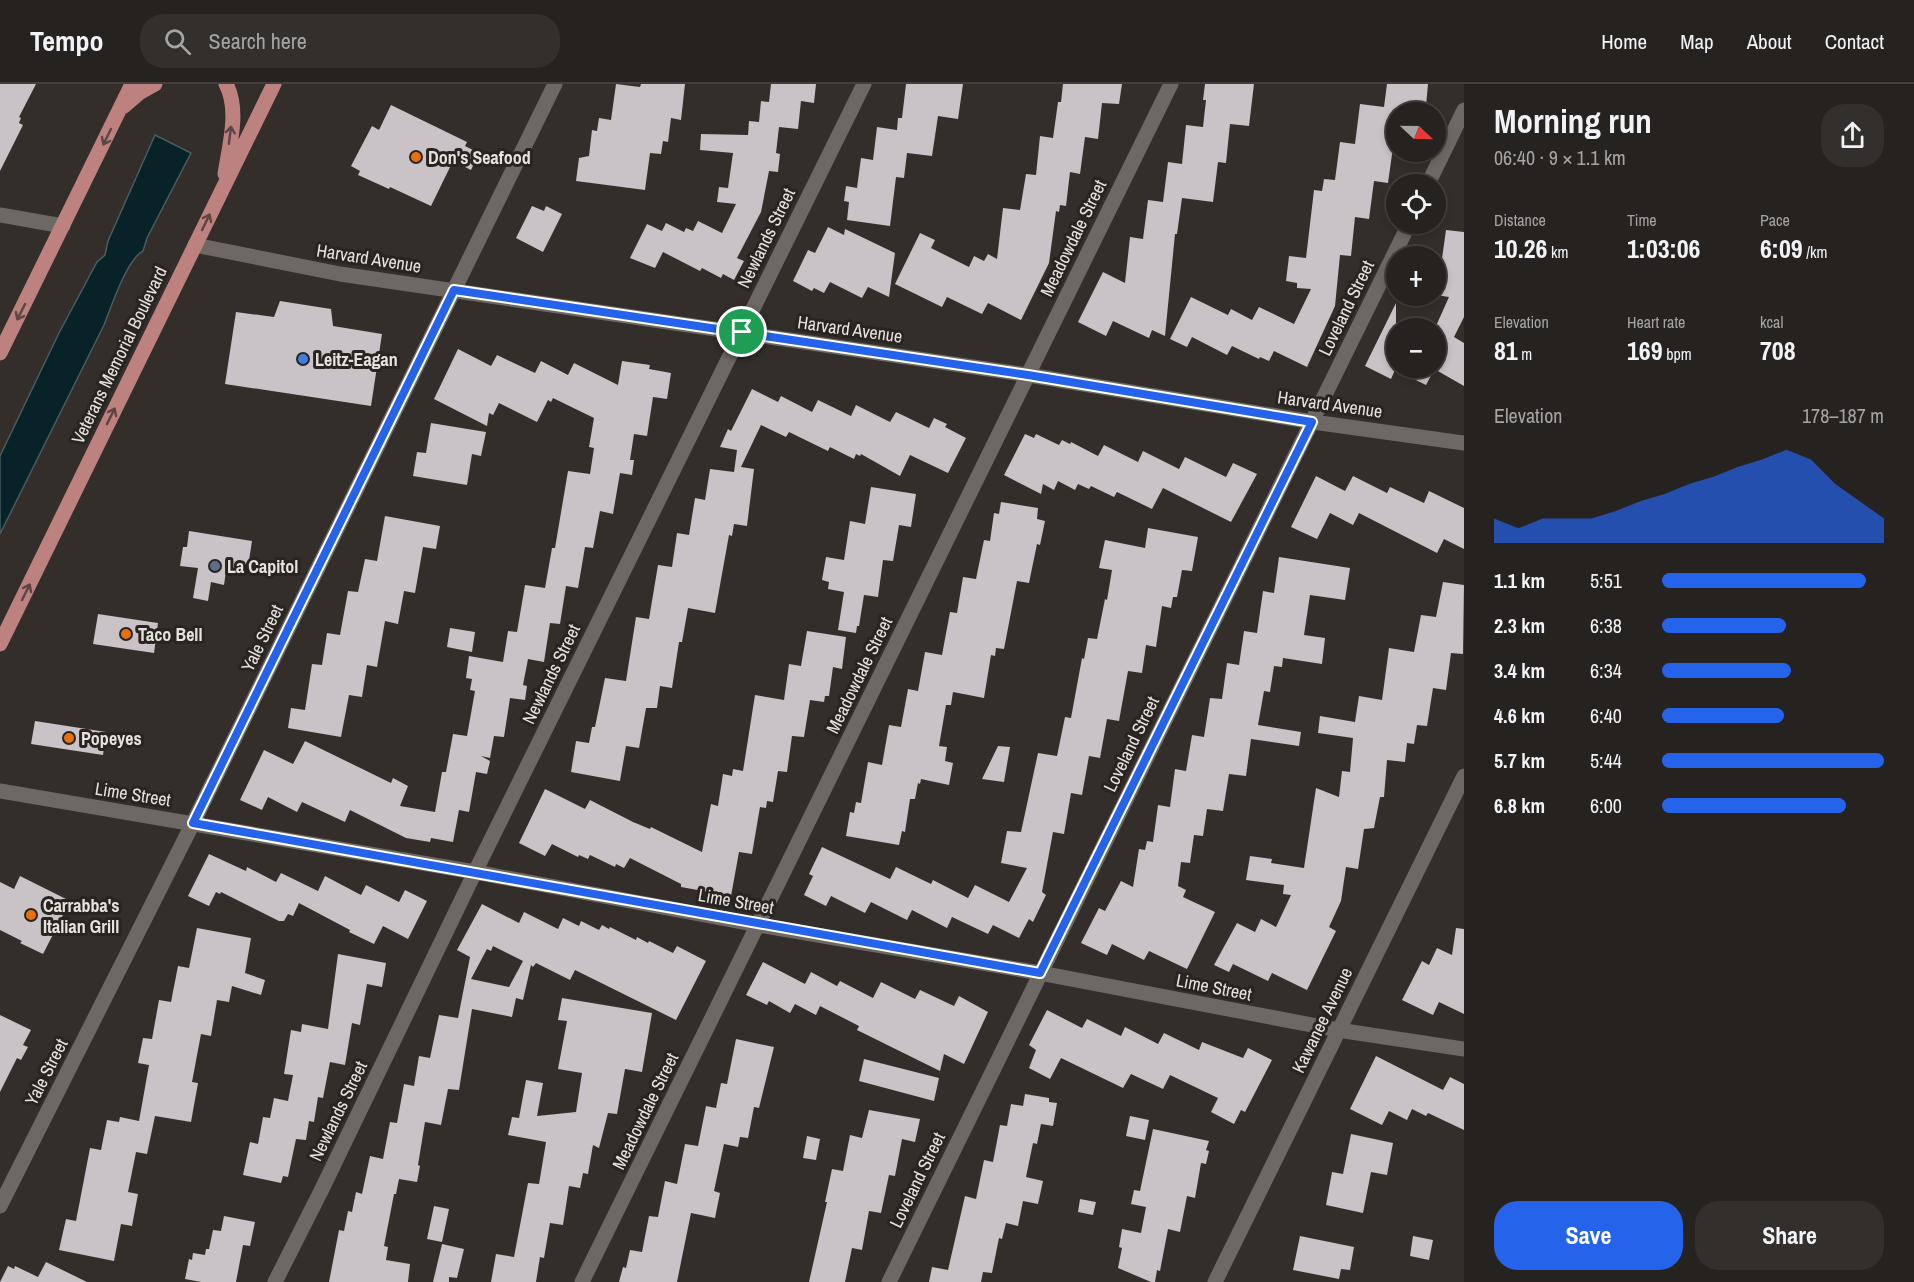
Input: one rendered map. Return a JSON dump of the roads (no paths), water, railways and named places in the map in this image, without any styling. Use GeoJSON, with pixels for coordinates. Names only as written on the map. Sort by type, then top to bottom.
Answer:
{"type":"FeatureCollection","features":[{"type":"Feature","properties":{"kind":"main road"},"geometry":{"type":"LineString","coordinates":[[0,353],[132,84]]}},
{"type":"Feature","properties":{"kind":"main road"},"geometry":{"type":"LineString","coordinates":[[120,110],[139,93],[155,84]]}},
{"type":"Feature","properties":{"kind":"main road"},"geometry":{"type":"LineString","coordinates":[[224,186],[232,107],[231,94],[226,84]]}},
{"type":"Feature","properties":{"kind":"main road","name":"Veterans Memorial Boulevard"},"geometry":{"type":"LineString","coordinates":[[0,644],[274,84]]}},
{"type":"Feature","properties":{"kind":"street","name":"Yale Street"},"geometry":{"type":"LineString","coordinates":[[0,1206],[193,823],[555,84]]}},
{"type":"Feature","properties":{"kind":"street","name":"Newlands Street"},"geometry":{"type":"LineString","coordinates":[[275,1282],[864,84]]}},
{"type":"Feature","properties":{"kind":"street","name":"Meadowdale Street"},"geometry":{"type":"LineString","coordinates":[[582,1282],[1171,84]]}},
{"type":"Feature","properties":{"kind":"street"},"geometry":{"type":"LineString","coordinates":[[1433,174],[1464,110]]}},
{"type":"Feature","properties":{"kind":"street"},"geometry":{"type":"LineString","coordinates":[[0,215],[63,226]]}},
{"type":"Feature","properties":{"kind":"street","name":"Loveland Street"},"geometry":{"type":"LineString","coordinates":[[889,1282],[1404,234]]}},
{"type":"Feature","properties":{"kind":"street","name":"Harvard Avenue"},"geometry":{"type":"LineString","coordinates":[[195,245],[340,274],[1028,375],[1312,422],[1464,442]]}},
{"type":"Feature","properties":{"kind":"street","name":"Kawanee Avenue"},"geometry":{"type":"LineString","coordinates":[[1215,1282],[1464,776]]}},
{"type":"Feature","properties":{"kind":"street","name":"Lime Street"},"geometry":{"type":"LineString","coordinates":[[0,791],[475,872],[758,925],[1040,973],[1338,1030],[1464,1049]]}},
{"type":"Feature","properties":{"kind":"water"},"geometry":{"type":"Polygon","coordinates":[[[155,135],[191,153],[147,238],[143,251],[125,273],[104,325],[0,534],[0,456],[59,333],[97,262],[105,255],[108,241],[155,135]]]}},
{"type":"Feature","properties":{"kind":"place","name":"Don's Seafood"},"geometry":{"type":"Point","coordinates":[416,157]}},
{"type":"Feature","properties":{"kind":"place","name":"Leitz-Eagan"},"geometry":{"type":"Point","coordinates":[303,359]}},
{"type":"Feature","properties":{"kind":"place","name":"La Capitol"},"geometry":{"type":"Point","coordinates":[215,566]}},
{"type":"Feature","properties":{"kind":"place","name":"Taco Bell"},"geometry":{"type":"Point","coordinates":[126,634]}},
{"type":"Feature","properties":{"kind":"place","name":"Popeyes"},"geometry":{"type":"Point","coordinates":[69,738]}},
{"type":"Feature","properties":{"kind":"place","name":"Carrabba's Italian Grill"},"geometry":{"type":"Point","coordinates":[31,915]}}]}
